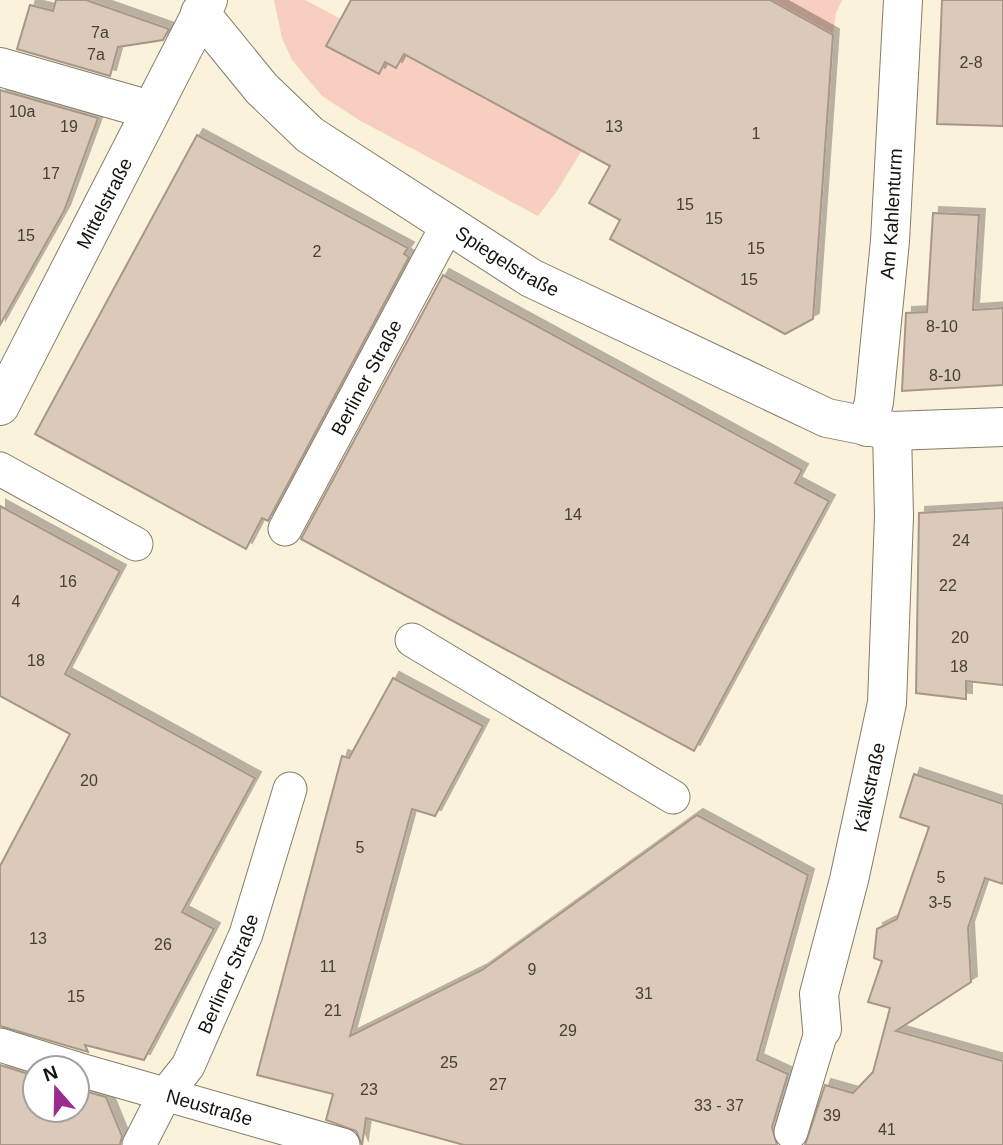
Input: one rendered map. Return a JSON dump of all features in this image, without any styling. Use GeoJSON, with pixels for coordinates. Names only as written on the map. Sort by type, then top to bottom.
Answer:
{"type":"FeatureCollection","features":[{"type":"Feature","properties":{"kind":"street","name":"Am Kahlenturm"},"geometry":{"type":"LineString","coordinates":[[880,429],[874,402],[890,241],[903,0]]}},
{"type":"Feature","properties":{"kind":"street","name":"Spiegelstraße"},"geometry":{"type":"LineString","coordinates":[[204,7],[286,115],[310,135],[531,278],[827,418],[880,429],[1003,427]]}},
{"type":"Feature","properties":{"kind":"street","name":"Mittelstraße"},"geometry":{"type":"LineString","coordinates":[[0,406],[204,7]]}},
{"type":"Feature","properties":{"kind":"street"},"geometry":{"type":"LineString","coordinates":[[0,67],[150,110]]}},
{"type":"Feature","properties":{"kind":"street","name":"Berliner Straße"},"geometry":{"type":"LineString","coordinates":[[285,529],[447,226]]}},
{"type":"Feature","properties":{"kind":"street","name":"Kälkstraße"},"geometry":{"type":"LineString","coordinates":[[791,1132],[822,1029],[819,994],[849,880],[887,703],[894,516],[880,429]]}},
{"type":"Feature","properties":{"kind":"street"},"geometry":{"type":"LineString","coordinates":[[0,469],[135,544]]}},
{"type":"Feature","properties":{"kind":"street"},"geometry":{"type":"LineString","coordinates":[[412,640],[673,797]]}},
{"type":"Feature","properties":{"kind":"street","name":"Berliner Straße"},"geometry":{"type":"LineString","coordinates":[[139,1145],[164,1096],[188,1066],[246,934],[290,789]]}},
{"type":"Feature","properties":{"kind":"street","name":"Neustraße"},"geometry":{"type":"LineString","coordinates":[[0,1045],[28,1054]]}},
{"type":"Feature","properties":{"kind":"street","name":"Neustraße"},"geometry":{"type":"LineString","coordinates":[[91,1074],[343,1145]]}},
{"type":"Feature","properties":{"kind":"shaded area"},"geometry":{"type":"Polygon","coordinates":[[[274,0],[305,0],[341,19],[326,46],[378,74],[385,62],[404,54],[582,150],[538,216],[359,120],[322,96],[292,60],[282,38],[274,0]]]}},
{"type":"Feature","properties":{"kind":"shaded area"},"geometry":{"type":"Polygon","coordinates":[[[770,0],[842,0],[836,13],[833,35],[770,0]]]}},
{"type":"Feature","properties":{"kind":"building"},"geometry":{"type":"Polygon","coordinates":[[[56,0],[86,0],[169,29],[163,40],[118,47],[110,76],[17,49],[30,5],[53,11],[56,0]]]}},
{"type":"Feature","properties":{"kind":"building"},"geometry":{"type":"Polygon","coordinates":[[[351,0],[770,0],[833,35],[813,319],[785,334],[610,239],[620,220],[589,203],[610,166],[404,54],[396,68],[385,62],[379,74],[326,46],[351,0]]]}},
{"type":"Feature","properties":{"kind":"building"},"geometry":{"type":"Polygon","coordinates":[[[942,0],[1003,0],[1003,126],[937,124],[942,0]]]}},
{"type":"Feature","properties":{"kind":"building"},"geometry":{"type":"Polygon","coordinates":[[[0,90],[98,118],[64,211],[0,325],[0,90]]]}},
{"type":"Feature","properties":{"kind":"building"},"geometry":{"type":"Polygon","coordinates":[[[197,135],[408,248],[404,254],[409,257],[268,521],[262,518],[246,549],[35,434],[197,135]]]}},
{"type":"Feature","properties":{"kind":"building"},"geometry":{"type":"Polygon","coordinates":[[[933,213],[979,215],[973,310],[1003,308],[1003,385],[902,391],[906,313],[927,312],[933,213]]]}},
{"type":"Feature","properties":{"kind":"building"},"geometry":{"type":"Polygon","coordinates":[[[443,275],[802,470],[795,483],[829,501],[694,751],[301,539],[443,275]]]}},
{"type":"Feature","properties":{"kind":"building"},"geometry":{"type":"Polygon","coordinates":[[[0,506],[120,571],[65,674],[255,778],[182,912],[214,929],[144,1060],[85,1045],[88,1052],[0,1026],[0,866],[70,734],[0,696],[0,506]]]}},
{"type":"Feature","properties":{"kind":"building"},"geometry":{"type":"Polygon","coordinates":[[[1003,508],[1003,685],[966,681],[966,699],[916,693],[919,513],[1003,508]]]}},
{"type":"Feature","properties":{"kind":"building"},"geometry":{"type":"Polygon","coordinates":[[[393,678],[483,726],[435,816],[412,809],[350,1036],[482,970],[697,815],[808,875],[757,1060],[788,1074],[772,1127],[777,1145],[464,1145],[366,1118],[362,1145],[356,1131],[326,1120],[333,1094],[257,1075],[342,756],[349,758],[393,678]]]}},
{"type":"Feature","properties":{"kind":"building"},"geometry":{"type":"Polygon","coordinates":[[[914,774],[1003,804],[1003,884],[985,878],[968,928],[971,982],[896,1031],[1003,1061],[1003,1145],[805,1145],[825,1085],[853,1093],[873,1072],[890,1008],[868,1002],[882,961],[874,958],[877,929],[897,919],[929,827],[900,817],[914,774]]]}},
{"type":"Feature","properties":{"kind":"building"},"geometry":{"type":"Polygon","coordinates":[[[0,1065],[21,1072],[21,1124],[91,1124],[91,1093],[106,1097],[122,1136],[120,1145],[0,1145],[0,1065]]]}}]}
